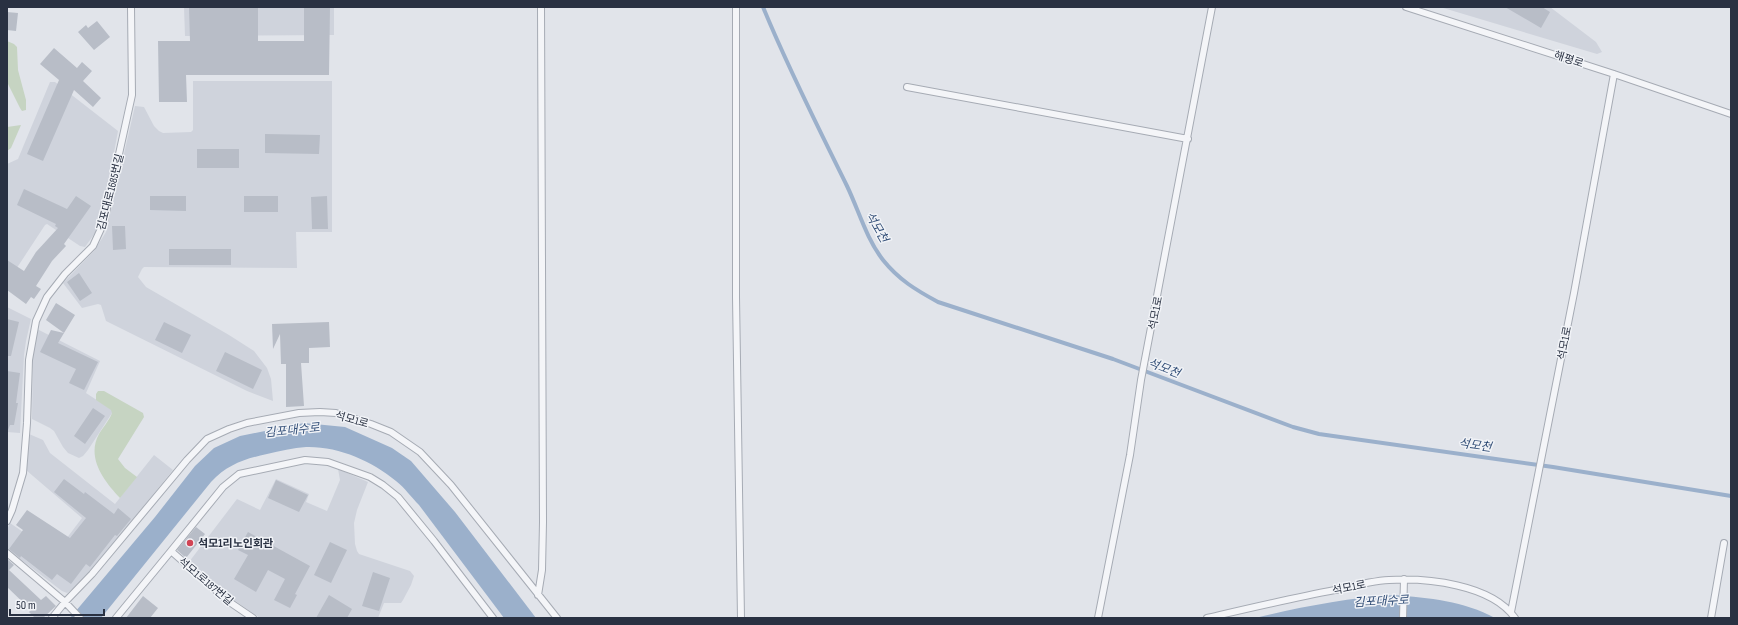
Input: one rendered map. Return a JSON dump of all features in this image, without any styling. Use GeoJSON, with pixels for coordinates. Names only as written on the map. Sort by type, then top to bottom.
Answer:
{"type":"FeatureCollection","features":[{"type":"Feature","properties":{"kind":"lane","name":"김포대로1685번길"},"geometry":{"type":"LineString","coordinates":[[7,521],[12,510],[23,473],[27,423],[29,360],[36,321],[47,296],[65,274],[93,246],[104,222],[132,96],[130,7]]}},
{"type":"Feature","properties":{"kind":"lane"},"geometry":{"type":"LineString","coordinates":[[538,595],[542,570],[543,522],[541,7]]}},
{"type":"Feature","properties":{"kind":"lane"},"geometry":{"type":"LineString","coordinates":[[736,7],[736,297],[741,618]]}},
{"type":"Feature","properties":{"kind":"lane","name":"석모1로"},"geometry":{"type":"LineString","coordinates":[[1098,618],[1130,455],[1145,361],[1212,7]]}},
{"type":"Feature","properties":{"kind":"lane","name":"해평로"},"geometry":{"type":"LineString","coordinates":[[1406,7],[1614,74],[1731,114]]}},
{"type":"Feature","properties":{"kind":"lane","name":"석모1로"},"geometry":{"type":"LineString","coordinates":[[1511,612],[1539,473],[1614,74]]}},
{"type":"Feature","properties":{"kind":"lane"},"geometry":{"type":"LineString","coordinates":[[907,87],[1188,139]]}},
{"type":"Feature","properties":{"kind":"lane","name":"석모1로"},"geometry":{"type":"LineString","coordinates":[[52,618],[65,602],[82,586],[187,460],[207,439],[246,423],[299,413],[320,412],[336,414],[371,424],[391,432],[420,452],[446,480],[557,618]]}},
{"type":"Feature","properties":{"kind":"lane"},"geometry":{"type":"LineString","coordinates":[[171,551],[223,487],[239,474],[305,460],[328,462],[370,477],[398,497],[493,618]]}},
{"type":"Feature","properties":{"kind":"lane"},"geometry":{"type":"LineString","coordinates":[[1711,618],[1724,543]]}},
{"type":"Feature","properties":{"kind":"lane","name":"석모1로187번길"},"geometry":{"type":"LineString","coordinates":[[116,618],[171,551],[228,601],[254,618]]}},
{"type":"Feature","properties":{"kind":"lane"},"geometry":{"type":"LineString","coordinates":[[7,553],[65,602],[80,618]]}},
{"type":"Feature","properties":{"kind":"lane"},"geometry":{"type":"LineString","coordinates":[[1403,618],[1404,579]]}},
{"type":"Feature","properties":{"kind":"lane","name":"석모1로"},"geometry":{"type":"LineString","coordinates":[[1207,618],[1292,598],[1386,580],[1404,579],[1441,582],[1463,587],[1490,597],[1511,612],[1515,618]]}},
{"type":"Feature","properties":{"kind":"shaded area"},"geometry":{"type":"Polygon","coordinates":[[[184,7],[334,7],[334,35],[185,36],[184,7]]]}},
{"type":"Feature","properties":{"kind":"shaded area"},"geometry":{"type":"Polygon","coordinates":[[[1440,7],[1550,7],[1596,42],[1602,52],[1597,54],[1440,7]]]}},
{"type":"Feature","properties":{"kind":"shaded area"},"geometry":{"type":"Polygon","coordinates":[[[193,81],[332,81],[332,232],[296,232],[297,268],[144,267],[138,277],[146,287],[254,351],[267,368],[271,379],[273,401],[247,391],[106,321],[101,305],[98,304],[82,308],[63,283],[94,251],[106,232],[135,106],[144,107],[154,126],[163,133],[191,132],[193,130],[193,81]]]}},
{"type":"Feature","properties":{"kind":"shaded area"},"geometry":{"type":"Polygon","coordinates":[[[50,82],[55,82],[118,131],[107,190],[95,233],[85,247],[80,246],[47,224],[7,283],[7,164],[18,159],[50,82]]]}},
{"type":"Feature","properties":{"kind":"shaded area"},"geometry":{"type":"Polygon","coordinates":[[[7,307],[31,319],[24,355],[20,433],[7,432],[7,307]]]}},
{"type":"Feature","properties":{"kind":"shaded area"},"geometry":{"type":"Polygon","coordinates":[[[37,329],[100,361],[86,393],[112,410],[112,413],[88,450],[79,458],[68,453],[54,431],[32,419],[33,350],[37,329]]]}},
{"type":"Feature","properties":{"kind":"shaded area"},"geometry":{"type":"Polygon","coordinates":[[[29,434],[43,440],[50,453],[115,504],[154,455],[173,470],[81,583],[67,593],[62,591],[7,549],[7,530],[10,523],[52,552],[60,547],[82,518],[26,470],[29,434]]]}},
{"type":"Feature","properties":{"kind":"shaded area"},"geometry":{"type":"Polygon","coordinates":[[[338,469],[368,482],[357,510],[354,523],[355,544],[359,554],[410,571],[414,576],[411,585],[401,603],[384,603],[378,618],[260,618],[224,593],[189,562],[237,499],[260,510],[276,479],[309,494],[306,502],[327,511],[340,480],[338,469]]]}},
{"type":"Feature","properties":{"kind":"green space"},"geometry":{"type":"Polygon","coordinates":[[[7,41],[17,47],[18,70],[26,100],[26,110],[22,111],[7,82],[7,41]]]}},
{"type":"Feature","properties":{"kind":"green space"},"geometry":{"type":"Polygon","coordinates":[[[21,125],[11,148],[7,151],[7,127],[21,125]]]}},
{"type":"Feature","properties":{"kind":"green space"},"geometry":{"type":"Polygon","coordinates":[[[98,391],[104,391],[143,413],[144,417],[118,459],[125,468],[137,477],[120,498],[103,477],[96,460],[96,443],[99,434],[112,413],[111,410],[96,400],[96,394],[98,391]]]}},
{"type":"Feature","properties":{"kind":"water","name":"김포대수로"},"geometry":{"type":"Polygon","coordinates":[[[304,423],[345,427],[392,448],[411,461],[455,512],[536,618],[504,618],[419,505],[396,481],[387,474],[365,461],[342,452],[318,447],[306,447],[251,458],[223,471],[211,482],[101,618],[70,618],[155,517],[195,466],[214,448],[240,436],[304,423]]]}},
{"type":"Feature","properties":{"kind":"water","name":"김포대수로"},"geometry":{"type":"Polygon","coordinates":[[[1394,595],[1446,601],[1483,612],[1495,618],[1255,618],[1289,610],[1359,598],[1394,595]]]}},
{"type":"Feature","properties":{"kind":"building"},"geometry":{"type":"Polygon","coordinates":[[[304,7],[330,7],[329,75],[186,75],[187,102],[159,102],[158,41],[190,41],[189,8],[258,8],[258,41],[304,41],[304,7]]]}},
{"type":"Feature","properties":{"kind":"building"},"geometry":{"type":"Polygon","coordinates":[[[1505,7],[1542,7],[1550,12],[1541,28],[1505,7]]]}},
{"type":"Feature","properties":{"kind":"building"},"geometry":{"type":"Polygon","coordinates":[[[7,12],[18,13],[16,31],[7,30],[7,12]]]}},
{"type":"Feature","properties":{"kind":"building"},"geometry":{"type":"Polygon","coordinates":[[[97,21],[110,37],[94,50],[78,32],[86,25],[88,28],[97,21]]]}},
{"type":"Feature","properties":{"kind":"building"},"geometry":{"type":"Polygon","coordinates":[[[54,48],[77,68],[82,62],[92,71],[83,81],[101,98],[93,107],[74,90],[43,161],[27,154],[59,80],[40,64],[54,48]]]}},
{"type":"Feature","properties":{"kind":"building"},"geometry":{"type":"Polygon","coordinates":[[[265,134],[320,135],[319,154],[265,153],[265,134]]]}},
{"type":"Feature","properties":{"kind":"building"},"geometry":{"type":"Polygon","coordinates":[[[197,149],[239,149],[239,168],[197,168],[197,149]]]}},
{"type":"Feature","properties":{"kind":"building"},"geometry":{"type":"Polygon","coordinates":[[[24,189],[67,209],[76,196],[91,206],[64,244],[66,246],[52,261],[36,286],[41,289],[34,299],[31,297],[26,304],[7,290],[7,260],[24,271],[36,252],[58,228],[55,226],[56,224],[17,205],[24,189]]]}},
{"type":"Feature","properties":{"kind":"building"},"geometry":{"type":"Polygon","coordinates":[[[150,196],[186,196],[186,211],[150,210],[150,196]]]}},
{"type":"Feature","properties":{"kind":"building"},"geometry":{"type":"Polygon","coordinates":[[[244,196],[278,196],[278,212],[244,212],[244,196]]]}},
{"type":"Feature","properties":{"kind":"building"},"geometry":{"type":"Polygon","coordinates":[[[327,196],[328,229],[312,229],[311,197],[327,196]]]}},
{"type":"Feature","properties":{"kind":"building"},"geometry":{"type":"Polygon","coordinates":[[[112,226],[125,226],[126,249],[113,250],[112,226]]]}},
{"type":"Feature","properties":{"kind":"building"},"geometry":{"type":"Polygon","coordinates":[[[169,249],[231,249],[231,265],[169,265],[169,249]]]}},
{"type":"Feature","properties":{"kind":"building"},"geometry":{"type":"Polygon","coordinates":[[[79,273],[92,293],[80,301],[67,282],[79,273]]]}},
{"type":"Feature","properties":{"kind":"building"},"geometry":{"type":"Polygon","coordinates":[[[56,303],[75,315],[64,333],[46,320],[56,303]]]}},
{"type":"Feature","properties":{"kind":"building"},"geometry":{"type":"Polygon","coordinates":[[[7,319],[19,322],[11,356],[7,356],[7,319]]]}},
{"type":"Feature","properties":{"kind":"building"},"geometry":{"type":"Polygon","coordinates":[[[164,322],[191,335],[182,353],[155,340],[164,322]]]}},
{"type":"Feature","properties":{"kind":"building"},"geometry":{"type":"Polygon","coordinates":[[[329,322],[330,347],[309,348],[309,363],[301,363],[304,406],[286,407],[286,364],[281,364],[280,334],[273,349],[272,324],[329,322]]]}},
{"type":"Feature","properties":{"kind":"building"},"geometry":{"type":"Polygon","coordinates":[[[51,330],[64,333],[58,343],[98,362],[84,390],[69,383],[76,369],[40,352],[51,330]]]}},
{"type":"Feature","properties":{"kind":"building"},"geometry":{"type":"Polygon","coordinates":[[[225,352],[262,370],[253,389],[216,371],[225,352]]]}},
{"type":"Feature","properties":{"kind":"building"},"geometry":{"type":"Polygon","coordinates":[[[7,371],[20,373],[16,403],[18,403],[14,425],[10,425],[8,430],[7,429],[7,371]]]}},
{"type":"Feature","properties":{"kind":"building"},"geometry":{"type":"Polygon","coordinates":[[[93,408],[105,416],[85,444],[74,436],[93,408]]]}},
{"type":"Feature","properties":{"kind":"building"},"geometry":{"type":"Polygon","coordinates":[[[64,479],[84,494],[85,492],[114,514],[118,508],[131,519],[117,536],[115,535],[90,567],[86,564],[71,584],[57,574],[52,580],[21,556],[20,558],[9,549],[23,530],[16,525],[27,510],[70,538],[86,518],[54,492],[64,479]]]}},
{"type":"Feature","properties":{"kind":"building"},"geometry":{"type":"Polygon","coordinates":[[[276,480],[308,495],[299,512],[268,498],[276,480]]]}},
{"type":"Feature","properties":{"kind":"building","name":"석모1리노인회관"},"geometry":{"type":"Polygon","coordinates":[[[196,527],[205,534],[186,558],[177,550],[196,527]]]}},
{"type":"Feature","properties":{"kind":"building"},"geometry":{"type":"Polygon","coordinates":[[[248,532],[310,566],[295,594],[297,595],[290,608],[274,600],[285,579],[268,570],[256,592],[234,579],[248,555],[238,550],[248,532]]]}},
{"type":"Feature","properties":{"kind":"building"},"geometry":{"type":"Polygon","coordinates":[[[330,542],[347,550],[331,583],[314,575],[330,542]]]}},
{"type":"Feature","properties":{"kind":"building"},"geometry":{"type":"Polygon","coordinates":[[[7,559],[14,565],[9,570],[41,600],[46,596],[56,606],[43,618],[35,618],[29,612],[31,610],[7,587],[7,559]]]}},
{"type":"Feature","properties":{"kind":"building"},"geometry":{"type":"Polygon","coordinates":[[[373,572],[390,578],[379,611],[362,606],[373,572]]]}},
{"type":"Feature","properties":{"kind":"building"},"geometry":{"type":"Polygon","coordinates":[[[329,595],[352,609],[347,618],[316,618],[329,595]]]}},
{"type":"Feature","properties":{"kind":"building"},"geometry":{"type":"Polygon","coordinates":[[[143,596],[158,608],[150,618],[126,618],[143,596]]]}},
{"type":"Feature","properties":{"kind":"waterway","name":"석모천"},"geometry":{"type":"LineString","coordinates":[[763,7],[793,75],[847,186],[867,234],[877,252],[889,267],[902,279],[915,289],[938,302],[1113,359],[1293,427],[1319,434],[1553,467],[1731,496]]}},
{"type":"Feature","properties":{"kind":"place","name":"석모1리노인회관"},"geometry":{"type":"Point","coordinates":[190,543]}}]}
